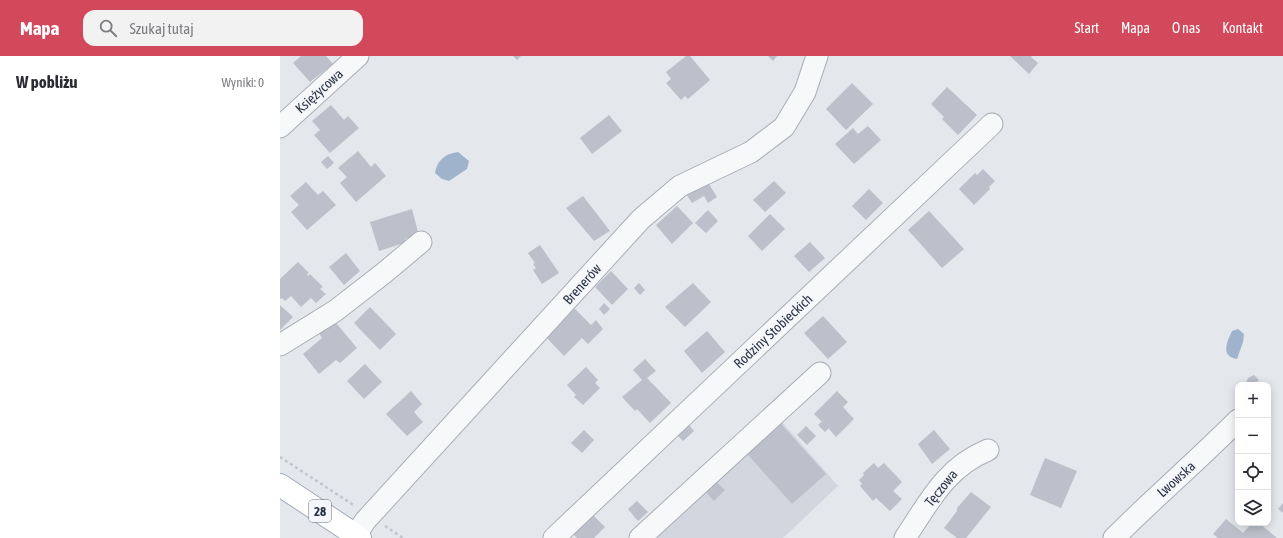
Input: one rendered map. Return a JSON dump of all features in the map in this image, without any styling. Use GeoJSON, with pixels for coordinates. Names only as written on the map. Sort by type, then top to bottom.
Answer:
{"type":"FeatureCollection","features":[{"type":"Feature","properties":{"kind":"main road","name":"28"},"geometry":{"type":"LineString","coordinates":[[280,485],[358,537]]}},
{"type":"Feature","properties":{"kind":"street","name":"Księżycowa"},"geometry":{"type":"LineString","coordinates":[[280,127],[358,56]]}},
{"type":"Feature","properties":{"kind":"street","name":"Brenerów"},"geometry":{"type":"LineString","coordinates":[[358,537],[365,521],[641,219],[680,186],[751,152],[784,126],[805,92],[817,56]]}},
{"type":"Feature","properties":{"kind":"street","name":"Rodziny Stobieckich"},"geometry":{"type":"LineString","coordinates":[[554,538],[992,124]]}},
{"type":"Feature","properties":{"kind":"street"},"geometry":{"type":"LineString","coordinates":[[280,345],[335,311],[421,242]]}},
{"type":"Feature","properties":{"kind":"street"},"geometry":{"type":"LineString","coordinates":[[640,538],[820,373]]}},
{"type":"Feature","properties":{"kind":"street","name":"Lwowska"},"geometry":{"type":"LineString","coordinates":[[1114,538],[1160,492],[1208,450],[1235,423]]}},
{"type":"Feature","properties":{"kind":"street","name":"Tęczowa"},"geometry":{"type":"LineString","coordinates":[[905,538],[940,485],[949,475],[973,456],[988,450]]}},
{"type":"Feature","properties":{"kind":"path"},"geometry":{"type":"LineString","coordinates":[[280,457],[358,509]]}},
{"type":"Feature","properties":{"kind":"path"},"geometry":{"type":"LineString","coordinates":[[381,524],[403,538]]}},
{"type":"Feature","properties":{"kind":"shaded area"},"geometry":{"type":"Polygon","coordinates":[[[777,416],[838,486],[783,538],[647,538],[777,416]]]}},
{"type":"Feature","properties":{"kind":"water"},"geometry":{"type":"Polygon","coordinates":[[[458,152],[469,161],[467,169],[449,181],[442,179],[435,173],[440,161],[449,154],[458,152]]]}},
{"type":"Feature","properties":{"kind":"water"},"geometry":{"type":"Polygon","coordinates":[[[1238,329],[1244,334],[1237,359],[1228,355],[1226,348],[1232,331],[1238,329]]]}},
{"type":"Feature","properties":{"kind":"building"},"geometry":{"type":"Polygon","coordinates":[[[301,56],[326,56],[333,64],[310,82],[293,63],[301,56]]]}},
{"type":"Feature","properties":{"kind":"building"},"geometry":{"type":"Polygon","coordinates":[[[513,56],[521,56],[517,60],[513,56]]]}},
{"type":"Feature","properties":{"kind":"building"},"geometry":{"type":"Polygon","coordinates":[[[686,56],[690,56],[710,80],[688,99],[685,96],[681,100],[666,83],[671,79],[666,72],[686,56]]]}},
{"type":"Feature","properties":{"kind":"building"},"geometry":{"type":"Polygon","coordinates":[[[768,56],[777,56],[773,61],[768,56]]]}},
{"type":"Feature","properties":{"kind":"building"},"geometry":{"type":"Polygon","coordinates":[[[1010,56],[1032,56],[1031,57],[1038,63],[1029,74],[1010,56]]]}},
{"type":"Feature","properties":{"kind":"building"},"geometry":{"type":"Polygon","coordinates":[[[852,83],[873,104],[846,130],[826,109],[852,83]]]}},
{"type":"Feature","properties":{"kind":"building"},"geometry":{"type":"Polygon","coordinates":[[[947,87],[977,115],[958,135],[942,119],[944,117],[931,104],[947,87]]]}},
{"type":"Feature","properties":{"kind":"building"},"geometry":{"type":"Polygon","coordinates":[[[331,105],[344,120],[348,116],[359,128],[330,153],[314,135],[320,130],[312,121],[331,105]]]}},
{"type":"Feature","properties":{"kind":"building"},"geometry":{"type":"Polygon","coordinates":[[[609,115],[622,131],[592,154],[580,138],[609,115]]]}},
{"type":"Feature","properties":{"kind":"building"},"geometry":{"type":"Polygon","coordinates":[[[868,126],[881,140],[854,164],[835,144],[853,128],[858,134],[868,126]]]}},
{"type":"Feature","properties":{"kind":"building"},"geometry":{"type":"Polygon","coordinates":[[[358,151],[371,167],[375,163],[386,176],[356,202],[340,183],[347,177],[338,168],[358,151]]]}},
{"type":"Feature","properties":{"kind":"building"},"geometry":{"type":"Polygon","coordinates":[[[328,156],[334,163],[327,169],[321,162],[328,156]]]}},
{"type":"Feature","properties":{"kind":"building"},"geometry":{"type":"Polygon","coordinates":[[[983,169],[995,181],[989,187],[990,189],[974,205],[959,189],[975,173],[977,175],[983,169]]]}},
{"type":"Feature","properties":{"kind":"building"},"geometry":{"type":"Polygon","coordinates":[[[704,176],[717,197],[708,203],[704,196],[692,203],[683,189],[704,176]]]}},
{"type":"Feature","properties":{"kind":"building"},"geometry":{"type":"Polygon","coordinates":[[[774,181],[786,193],[765,212],[753,200],[774,181]]]}},
{"type":"Feature","properties":{"kind":"building"},"geometry":{"type":"Polygon","coordinates":[[[306,182],[318,195],[323,191],[336,205],[307,230],[291,212],[299,205],[290,196],[306,182]]]}},
{"type":"Feature","properties":{"kind":"building"},"geometry":{"type":"Polygon","coordinates":[[[869,189],[883,203],[866,220],[852,206],[869,189]]]}},
{"type":"Feature","properties":{"kind":"building"},"geometry":{"type":"Polygon","coordinates":[[[583,196],[610,231],[594,241],[566,208],[583,196]]]}},
{"type":"Feature","properties":{"kind":"building"},"geometry":{"type":"Polygon","coordinates":[[[677,206],[693,223],[672,244],[656,225],[677,206]]]}},
{"type":"Feature","properties":{"kind":"building"},"geometry":{"type":"Polygon","coordinates":[[[412,209],[419,236],[405,239],[407,242],[379,251],[370,222],[412,209]]]}},
{"type":"Feature","properties":{"kind":"building"},"geometry":{"type":"Polygon","coordinates":[[[708,210],[718,221],[706,233],[695,223],[708,210]]]}},
{"type":"Feature","properties":{"kind":"building"},"geometry":{"type":"Polygon","coordinates":[[[929,211],[964,249],[942,268],[908,230],[929,211]]]}},
{"type":"Feature","properties":{"kind":"building"},"geometry":{"type":"Polygon","coordinates":[[[770,214],[785,229],[762,251],[748,236],[770,214]]]}},
{"type":"Feature","properties":{"kind":"building"},"geometry":{"type":"Polygon","coordinates":[[[810,242],[825,258],[809,272],[794,256],[810,242]]]}},
{"type":"Feature","properties":{"kind":"building"},"geometry":{"type":"Polygon","coordinates":[[[540,245],[559,273],[542,284],[533,270],[536,268],[533,264],[535,263],[528,253],[540,245]]]}},
{"type":"Feature","properties":{"kind":"building"},"geometry":{"type":"Polygon","coordinates":[[[346,253],[360,271],[344,285],[329,267],[346,253]]]}},
{"type":"Feature","properties":{"kind":"building"},"geometry":{"type":"Polygon","coordinates":[[[298,262],[309,273],[307,274],[308,276],[310,274],[323,287],[320,289],[326,294],[316,303],[311,298],[301,307],[291,296],[285,301],[282,298],[280,299],[280,279],[298,262]]]}},
{"type":"Feature","properties":{"kind":"building"},"geometry":{"type":"Polygon","coordinates":[[[611,271],[628,289],[612,305],[595,287],[611,271]]]}},
{"type":"Feature","properties":{"kind":"building"},"geometry":{"type":"Polygon","coordinates":[[[639,283],[645,290],[640,295],[634,288],[639,283]]]}},
{"type":"Feature","properties":{"kind":"building"},"geometry":{"type":"Polygon","coordinates":[[[693,283],[711,302],[685,327],[665,307],[693,283]]]}},
{"type":"Feature","properties":{"kind":"building"},"geometry":{"type":"Polygon","coordinates":[[[604,303],[610,309],[604,315],[599,309],[604,303]]]}},
{"type":"Feature","properties":{"kind":"building"},"geometry":{"type":"Polygon","coordinates":[[[280,305],[293,317],[280,330],[280,305]]]}},
{"type":"Feature","properties":{"kind":"building"},"geometry":{"type":"Polygon","coordinates":[[[370,307],[396,334],[380,350],[354,323],[370,307]]]}},
{"type":"Feature","properties":{"kind":"building"},"geometry":{"type":"Polygon","coordinates":[[[573,307],[591,325],[596,320],[603,329],[588,344],[582,338],[564,356],[544,335],[573,307]]]}},
{"type":"Feature","properties":{"kind":"building"},"geometry":{"type":"Polygon","coordinates":[[[823,316],[847,342],[828,359],[804,333],[823,316]]]}},
{"type":"Feature","properties":{"kind":"building"},"geometry":{"type":"Polygon","coordinates":[[[331,317],[357,348],[340,363],[336,360],[319,374],[303,354],[322,338],[316,328],[331,317]]]}},
{"type":"Feature","properties":{"kind":"building"},"geometry":{"type":"Polygon","coordinates":[[[707,331],[725,352],[702,373],[684,351],[707,331]]]}},
{"type":"Feature","properties":{"kind":"building"},"geometry":{"type":"Polygon","coordinates":[[[645,359],[656,371],[647,378],[671,403],[650,423],[637,409],[635,411],[622,397],[642,380],[633,370],[645,359]]]}},
{"type":"Feature","properties":{"kind":"building"},"geometry":{"type":"Polygon","coordinates":[[[365,364],[382,382],[364,399],[347,381],[365,364]]]}},
{"type":"Feature","properties":{"kind":"building"},"geometry":{"type":"Polygon","coordinates":[[[586,367],[598,380],[595,383],[600,388],[583,405],[574,397],[576,395],[567,385],[586,367]]]}},
{"type":"Feature","properties":{"kind":"building"},"geometry":{"type":"Polygon","coordinates":[[[1254,375],[1259,380],[1257,382],[1246,382],[1248,378],[1254,375]]]}},
{"type":"Feature","properties":{"kind":"building"},"geometry":{"type":"Polygon","coordinates":[[[411,391],[422,404],[414,412],[423,422],[407,436],[386,414],[411,391]]]}},
{"type":"Feature","properties":{"kind":"building"},"geometry":{"type":"Polygon","coordinates":[[[837,391],[848,402],[843,407],[854,419],[836,437],[829,429],[830,427],[825,432],[818,425],[823,420],[821,421],[814,414],[837,391]]]}},
{"type":"Feature","properties":{"kind":"building"},"geometry":{"type":"Polygon","coordinates":[[[775,417],[826,474],[792,504],[741,447],[775,417]]]}},
{"type":"Feature","properties":{"kind":"building"},"geometry":{"type":"Polygon","coordinates":[[[688,424],[694,431],[683,441],[677,435],[688,424]]]}},
{"type":"Feature","properties":{"kind":"building"},"geometry":{"type":"Polygon","coordinates":[[[806,426],[816,436],[807,445],[797,435],[806,426]]]}},
{"type":"Feature","properties":{"kind":"building"},"geometry":{"type":"Polygon","coordinates":[[[584,430],[594,440],[582,453],[571,443],[584,430]]]}},
{"type":"Feature","properties":{"kind":"building"},"geometry":{"type":"Polygon","coordinates":[[[934,430],[950,449],[932,464],[918,444],[934,430]]]}},
{"type":"Feature","properties":{"kind":"building"},"geometry":{"type":"Polygon","coordinates":[[[1045,458],[1077,471],[1061,508],[1030,495],[1045,458]]]}},
{"type":"Feature","properties":{"kind":"building"},"geometry":{"type":"Polygon","coordinates":[[[874,463],[878,468],[884,463],[902,482],[893,491],[902,499],[890,511],[876,498],[873,501],[860,486],[862,484],[859,480],[864,475],[863,473],[874,463]]]}},
{"type":"Feature","properties":{"kind":"building"},"geometry":{"type":"Polygon","coordinates":[[[713,479],[725,490],[714,501],[703,489],[713,479]]]}},
{"type":"Feature","properties":{"kind":"building"},"geometry":{"type":"Polygon","coordinates":[[[971,492],[991,507],[966,538],[957,538],[944,528],[957,511],[957,508],[971,492]]]}},
{"type":"Feature","properties":{"kind":"building"},"geometry":{"type":"Polygon","coordinates":[[[637,501],[648,512],[638,521],[628,509],[637,501]]]}},
{"type":"Feature","properties":{"kind":"building"},"geometry":{"type":"Polygon","coordinates":[[[1283,503],[1283,513],[1278,509],[1283,503]]]}},
{"type":"Feature","properties":{"kind":"building"},"geometry":{"type":"Polygon","coordinates":[[[593,515],[605,527],[594,538],[577,538],[573,534],[593,515]]]}},
{"type":"Feature","properties":{"kind":"building"},"geometry":{"type":"Polygon","coordinates":[[[1226,519],[1243,533],[1249,526],[1263,526],[1277,538],[1218,538],[1213,534],[1226,519]]]}}]}
